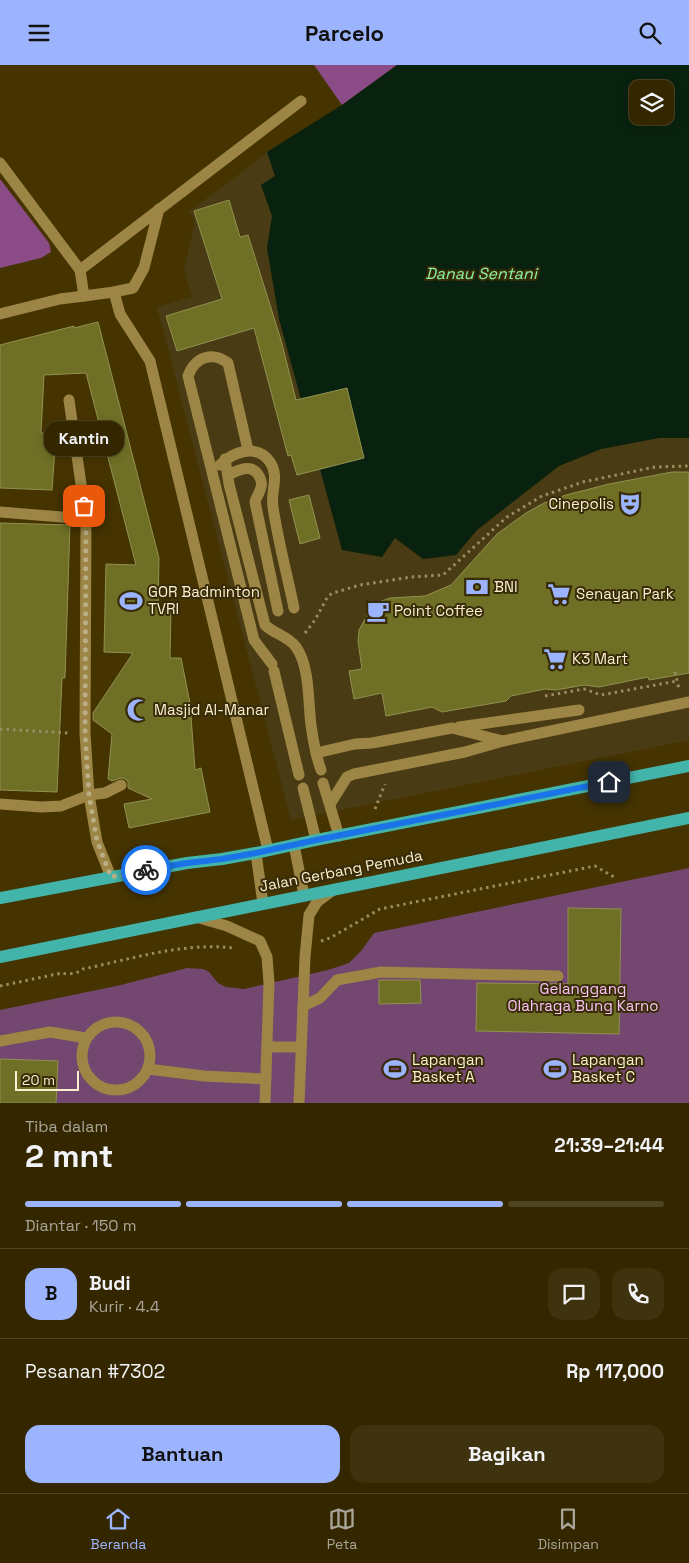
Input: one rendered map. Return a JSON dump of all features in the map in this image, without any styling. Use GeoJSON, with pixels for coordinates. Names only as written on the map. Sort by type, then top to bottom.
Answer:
{"type":"FeatureCollection","features":[{"type":"Feature","properties":{"kind":"main road"},"geometry":{"type":"LineString","coordinates":[[0,898],[187,863],[256,853],[689,766]]}},
{"type":"Feature","properties":{"kind":"main road","name":"Jalan Gerbang Pemuda"},"geometry":{"type":"LineString","coordinates":[[0,957],[689,818]]}},
{"type":"Feature","properties":{"kind":"lane"},"geometry":{"type":"LineString","coordinates":[[80,269],[301,101]]}},
{"type":"Feature","properties":{"kind":"lane"},"geometry":{"type":"LineString","coordinates":[[0,163],[80,269],[84,296]]}},
{"type":"Feature","properties":{"kind":"lane"},"geometry":{"type":"LineString","coordinates":[[0,314],[60,299],[114,293],[132,288],[144,268],[160,209]]}},
{"type":"Feature","properties":{"kind":"lane"},"geometry":{"type":"LineString","coordinates":[[114,293],[120,314],[150,361],[268,850]]}},
{"type":"Feature","properties":{"kind":"lane"},"geometry":{"type":"LineString","coordinates":[[248,450],[228,363],[214,356],[197,361],[191,368],[188,376],[211,473],[254,640],[273,667],[299,773]]}},
{"type":"Feature","properties":{"kind":"lane"},"geometry":{"type":"LineString","coordinates":[[69,400],[86,519],[85,733],[89,795],[97,841],[111,877]]}},
{"type":"Feature","properties":{"kind":"lane"},"geometry":{"type":"LineString","coordinates":[[211,473],[237,452],[248,450],[261,455],[270,462],[275,475],[272,504],[294,608]]}},
{"type":"Feature","properties":{"kind":"lane"},"geometry":{"type":"LineString","coordinates":[[226,459],[228,475],[265,625],[295,645],[299,653],[310,696],[311,727],[320,769]]}},
{"type":"Feature","properties":{"kind":"lane"},"geometry":{"type":"LineString","coordinates":[[228,475],[246,468],[254,470],[262,482],[255,502],[278,611]]}},
{"type":"Feature","properties":{"kind":"lane"},"geometry":{"type":"LineString","coordinates":[[0,513],[86,519]]}},
{"type":"Feature","properties":{"kind":"lane"},"geometry":{"type":"LineString","coordinates":[[330,804],[347,777],[354,774],[465,752],[503,741],[689,702]]}},
{"type":"Feature","properties":{"kind":"lane"},"geometry":{"type":"LineString","coordinates":[[316,753],[355,744],[372,743],[452,728],[579,710]]}},
{"type":"Feature","properties":{"kind":"lane"},"geometry":{"type":"LineString","coordinates":[[452,728],[503,741]]}},
{"type":"Feature","properties":{"kind":"lane"},"geometry":{"type":"LineString","coordinates":[[323,783],[339,836]]}},
{"type":"Feature","properties":{"kind":"lane"},"geometry":{"type":"LineString","coordinates":[[0,805],[62,806],[89,795],[105,793],[121,785]]}},
{"type":"Feature","properties":{"kind":"lane"},"geometry":{"type":"LineString","coordinates":[[303,788],[316,840]]}},
{"type":"Feature","properties":{"kind":"lane"},"geometry":{"type":"LineString","coordinates":[[294,845],[304,895]]}},
{"type":"Feature","properties":{"kind":"lane"},"geometry":{"type":"LineString","coordinates":[[256,853],[263,904]]}},
{"type":"Feature","properties":{"kind":"lane"},"geometry":{"type":"LineString","coordinates":[[299,1103],[309,915],[317,902],[334,889]]}},
{"type":"Feature","properties":{"kind":"lane"},"geometry":{"type":"LineString","coordinates":[[196,917],[227,926],[260,941],[267,957],[269,983],[265,1103]]}},
{"type":"Feature","properties":{"kind":"lane"},"geometry":{"type":"LineString","coordinates":[[303,1006],[320,997],[337,980],[381,972],[558,976]]}},
{"type":"Feature","properties":{"kind":"lane"},"geometry":{"type":"LineString","coordinates":[[115,1022],[131,1025],[144,1036],[150,1052],[148,1069],[139,1082],[124,1090],[108,1090],[93,1083],[83,1070],[81,1053],[86,1038],[98,1026],[115,1022]]}},
{"type":"Feature","properties":{"kind":"lane"},"geometry":{"type":"LineString","coordinates":[[0,1041],[50,1032],[86,1038]]}},
{"type":"Feature","properties":{"kind":"lane"},"geometry":{"type":"LineString","coordinates":[[267,1047],[301,1047]]}},
{"type":"Feature","properties":{"kind":"lane"},"geometry":{"type":"LineString","coordinates":[[148,1069],[204,1076],[266,1079]]}},
{"type":"Feature","properties":{"kind":"path"},"geometry":{"type":"LineString","coordinates":[[295,645],[315,620],[328,596],[360,585],[411,577],[444,575],[507,517],[542,496],[583,482],[655,467],[689,466]]}},
{"type":"Feature","properties":{"kind":"path"},"geometry":{"type":"LineString","coordinates":[[0,729],[85,733]]}},
{"type":"Feature","properties":{"kind":"path"},"geometry":{"type":"LineString","coordinates":[[375,809],[386,780]]}},
{"type":"Feature","properties":{"kind":"shaded area"},"geometry":{"type":"Polygon","coordinates":[[[314,65],[397,65],[342,105],[314,65]]]}},
{"type":"Feature","properties":{"kind":"shaded area"},"geometry":{"type":"Polygon","coordinates":[[[267,152],[275,176],[261,185],[272,216],[267,248],[395,538],[423,559],[456,555],[477,530],[559,466],[601,449],[659,438],[689,438],[689,740],[291,820],[157,307],[192,297],[184,270],[195,221],[189,211],[267,152]]]}},
{"type":"Feature","properties":{"kind":"shaded area"},"geometry":{"type":"Polygon","coordinates":[[[0,179],[49,243],[51,252],[41,258],[0,268],[0,179]]]}},
{"type":"Feature","properties":{"kind":"green space","name":"Gelanggang Olahraga Bung Karno"},"geometry":{"type":"Polygon","coordinates":[[[689,868],[689,1103],[0,1103],[0,1010],[121,985],[187,968],[203,969],[209,972],[218,983],[226,987],[244,989],[328,970],[349,963],[361,951],[374,933],[689,868]]]}},
{"type":"Feature","properties":{"kind":"water","name":"Danau Sentani"},"geometry":{"type":"Polygon","coordinates":[[[397,65],[689,65],[689,438],[659,438],[601,449],[559,466],[477,530],[456,555],[423,559],[395,538],[382,557],[342,550],[279,319],[267,248],[272,216],[261,185],[275,176],[267,152],[342,105],[397,65]]]}},
{"type":"Feature","properties":{"kind":"building"},"geometry":{"type":"Polygon","coordinates":[[[229,200],[240,237],[248,235],[281,340],[296,400],[347,388],[364,458],[297,475],[291,455],[288,456],[254,328],[177,351],[166,316],[222,299],[194,211],[229,200]]]}},
{"type":"Feature","properties":{"kind":"building"},"geometry":{"type":"Polygon","coordinates":[[[98,322],[159,558],[158,608],[171,608],[170,658],[181,658],[190,703],[195,770],[201,768],[210,812],[129,828],[124,804],[152,799],[128,788],[128,782],[125,779],[121,778],[112,781],[108,779],[112,734],[93,720],[93,713],[133,653],[104,652],[106,564],[136,565],[86,373],[44,375],[41,433],[56,434],[52,490],[0,488],[0,345],[74,326],[74,328],[98,322]]]}},
{"type":"Feature","properties":{"kind":"building","name":"Senayan Park"},"geometry":{"type":"Polygon","coordinates":[[[672,472],[689,472],[689,673],[649,680],[648,677],[599,687],[584,685],[556,690],[545,689],[511,696],[506,701],[442,712],[432,707],[386,716],[382,693],[354,699],[349,671],[362,669],[358,641],[359,630],[370,610],[379,602],[390,598],[425,596],[451,585],[497,534],[526,513],[544,503],[566,495],[609,484],[672,472]]]}},
{"type":"Feature","properties":{"kind":"building"},"geometry":{"type":"Polygon","coordinates":[[[309,495],[320,538],[300,544],[289,500],[309,495]]]}},
{"type":"Feature","properties":{"kind":"building"},"geometry":{"type":"Polygon","coordinates":[[[0,523],[70,525],[65,678],[62,678],[57,792],[0,790],[0,523]]]}},
{"type":"Feature","properties":{"kind":"building"},"geometry":{"type":"Polygon","coordinates":[[[568,908],[621,909],[619,1034],[476,1031],[477,983],[568,984],[568,908]]]}},
{"type":"Feature","properties":{"kind":"building"},"geometry":{"type":"Polygon","coordinates":[[[379,980],[420,980],[421,1003],[379,1004],[379,980]]]}},
{"type":"Feature","properties":{"kind":"building"},"geometry":{"type":"Polygon","coordinates":[[[0,1059],[58,1061],[56,1103],[0,1103],[0,1059]]]}},
{"type":"Feature","properties":{"kind":"way so far"},"geometry":{"type":"LineString","coordinates":[[84,506],[86,519],[85,733],[90,805],[97,841],[111,877],[146,870]]}},
{"type":"Feature","properties":{"kind":"place","name":"Cinepolis"},"geometry":{"type":"Point","coordinates":[630,504]}},
{"type":"Feature","properties":{"kind":"place","name":"Kantin"},"geometry":{"type":"Point","coordinates":[84,506]}},
{"type":"Feature","properties":{"kind":"place","name":"BNI"},"geometry":{"type":"Point","coordinates":[477,587]}},
{"type":"Feature","properties":{"kind":"place","name":"Senayan Park"},"geometry":{"type":"Point","coordinates":[559,594]}},
{"type":"Feature","properties":{"kind":"place","name":"GOR Badminton TVRI"},"geometry":{"type":"Point","coordinates":[131,601]}},
{"type":"Feature","properties":{"kind":"place","name":"Point Coffee"},"geometry":{"type":"Point","coordinates":[378,611]}},
{"type":"Feature","properties":{"kind":"place","name":"K3 Mart"},"geometry":{"type":"Point","coordinates":[555,659]}},
{"type":"Feature","properties":{"kind":"place","name":"Masjid Al-Manar"},"geometry":{"type":"Point","coordinates":[138,710]}},
{"type":"Feature","properties":{"kind":"place","name":"Lapangan Basket A"},"geometry":{"type":"Point","coordinates":[395,1069]}},
{"type":"Feature","properties":{"kind":"place","name":"Lapangan Basket C"},"geometry":{"type":"Point","coordinates":[555,1069]}},
{"type":"Feature","properties":{"kind":"route"},"geometry":{"type":"LineString","coordinates":[[146,870],[256,853],[609,782]]}}]}
